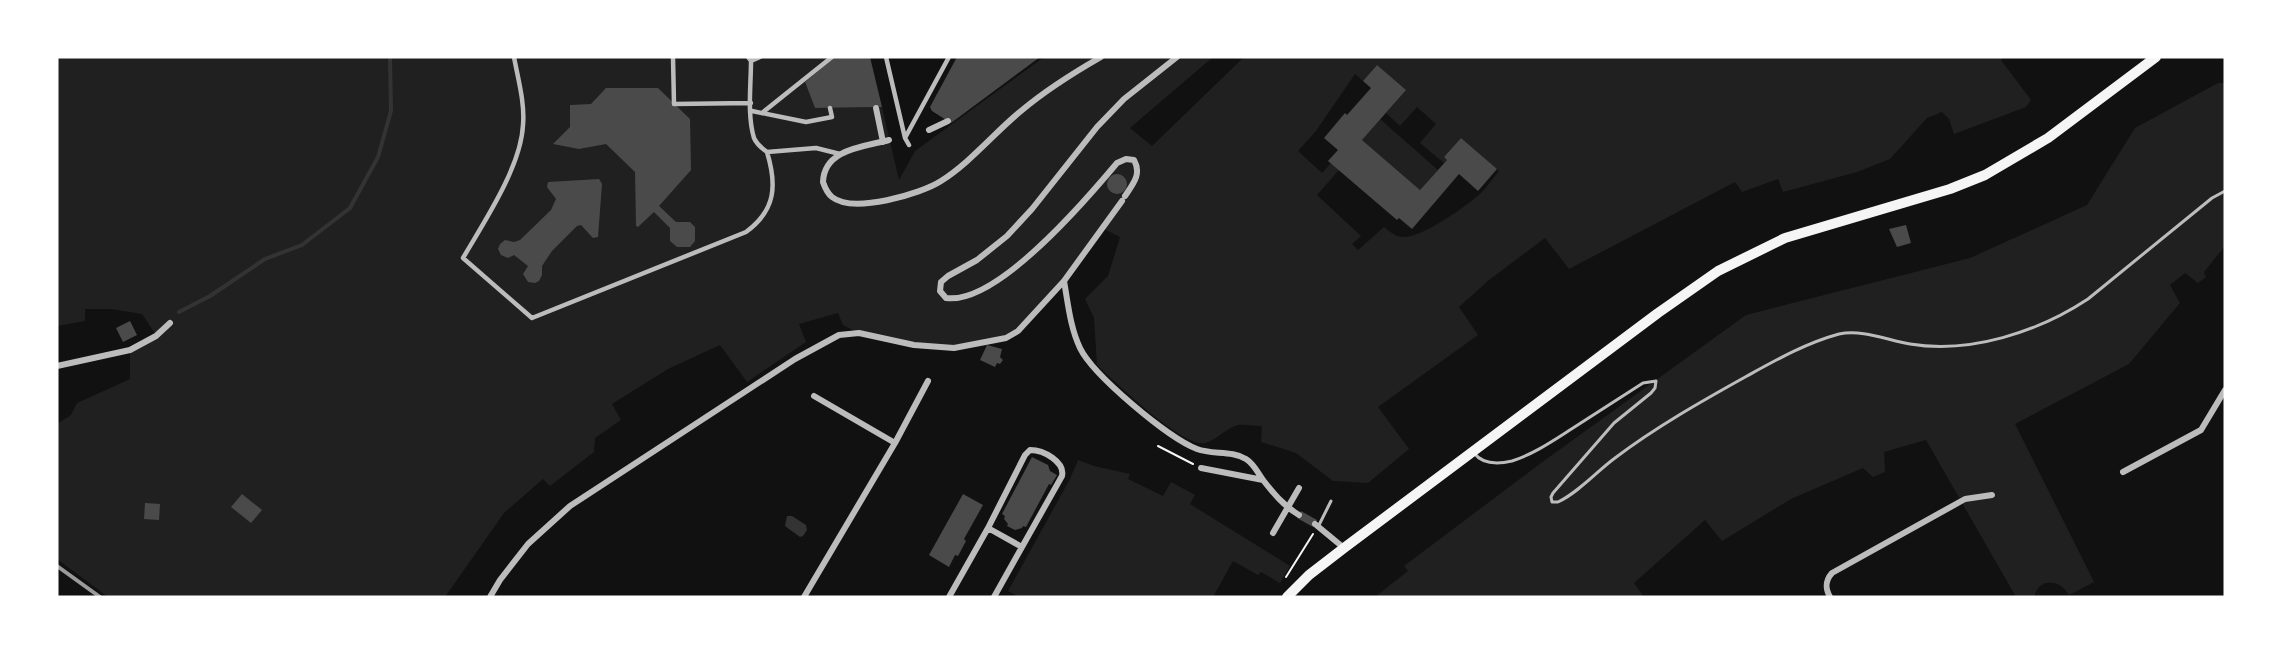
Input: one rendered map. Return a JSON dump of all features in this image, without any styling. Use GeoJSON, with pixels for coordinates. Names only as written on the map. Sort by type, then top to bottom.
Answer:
{"type":"FeatureCollection","features":[{"type":"Feature","properties":{"kind":"main road"},"geometry":{"type":"LineString","coordinates":[[1287,597],[1309,575],[1344,548],[1718,270],[1785,238],[1950,189],[1985,175],[2048,138],[2156,57]]}},
{"type":"Feature","properties":{"kind":"street"},"geometry":{"type":"LineString","coordinates":[[514,57],[523,107],[521,143],[514,164],[462,258],[532,318],[746,232],[762,218],[771,199],[773,183],[772,167],[767,152],[754,138],[750,59],[760,57]]}},
{"type":"Feature","properties":{"kind":"street"},"geometry":{"type":"LineString","coordinates":[[673,57],[674,104],[752,103]]}},
{"type":"Feature","properties":{"kind":"street"},"geometry":{"type":"LineString","coordinates":[[762,113],[832,57]]}},
{"type":"Feature","properties":{"kind":"street"},"geometry":{"type":"LineString","coordinates":[[886,57],[905,138],[909,145]]}},
{"type":"Feature","properties":{"kind":"street"},"geometry":{"type":"LineString","coordinates":[[905,138],[949,57]]}},
{"type":"Feature","properties":{"kind":"street"},"geometry":{"type":"LineString","coordinates":[[876,108],[886,141],[840,154],[826,165],[823,182],[831,197],[839,201],[859,204],[918,191],[940,181],[958,168],[1021,111],[1073,73],[1101,57]]}},
{"type":"Feature","properties":{"kind":"street"},"geometry":{"type":"LineString","coordinates":[[490,597],[528,544],[570,506],[795,359],[839,335],[859,333],[915,345],[954,348],[1006,338],[1018,331],[1064,281],[1124,199],[1136,179],[1138,167],[1134,160],[1126,159],[1117,163],[1062,225],[1026,259],[993,284],[954,299],[946,298],[940,291],[941,282],[977,260],[1007,236],[1032,209],[1097,127],[1124,99],[1177,57]]}},
{"type":"Feature","properties":{"kind":"street"},"geometry":{"type":"LineString","coordinates":[[752,111],[806,122],[832,117],[830,108]]}},
{"type":"Feature","properties":{"kind":"street"},"geometry":{"type":"LineString","coordinates":[[929,129],[948,121]]}},
{"type":"Feature","properties":{"kind":"street"},"geometry":{"type":"LineString","coordinates":[[767,152],[816,148],[840,154]]}},
{"type":"Feature","properties":{"kind":"street"},"geometry":{"type":"LineString","coordinates":[[1064,281],[1075,336],[1086,358],[1097,372],[1165,431],[1208,453],[1235,454],[1244,458],[1251,463],[1288,508],[1299,515]]}},
{"type":"Feature","properties":{"kind":"street"},"geometry":{"type":"LineString","coordinates":[[57,366],[130,350],[156,336],[170,323]]}},
{"type":"Feature","properties":{"kind":"street"},"geometry":{"type":"LineString","coordinates":[[804,597],[895,443],[928,381]]}},
{"type":"Feature","properties":{"kind":"street"},"geometry":{"type":"LineString","coordinates":[[2123,472],[2201,430],[2225,390]]}},
{"type":"Feature","properties":{"kind":"street"},"geometry":{"type":"LineString","coordinates":[[814,396],[895,443]]}},
{"type":"Feature","properties":{"kind":"street"},"geometry":{"type":"LineString","coordinates":[[949,597],[988,528],[1025,455],[1030,450],[1037,450],[1061,464],[1064,470],[994,597]]}},
{"type":"Feature","properties":{"kind":"street"},"geometry":{"type":"LineString","coordinates":[[1201,468],[1263,480]]}},
{"type":"Feature","properties":{"kind":"street"},"geometry":{"type":"LineString","coordinates":[[1273,533],[1299,488]]}},
{"type":"Feature","properties":{"kind":"street"},"geometry":{"type":"LineString","coordinates":[[1830,597],[1826,586],[1827,578],[1832,573],[1965,499],[1992,495]]}},
{"type":"Feature","properties":{"kind":"street"},"geometry":{"type":"LineString","coordinates":[[1316,525],[1344,548]]}},
{"type":"Feature","properties":{"kind":"street"},"geometry":{"type":"LineString","coordinates":[[988,528],[1022,547]]}},
{"type":"Feature","properties":{"kind":"lane"},"geometry":{"type":"LineString","coordinates":[[1473,453],[1478,459],[1486,462],[1511,461],[1547,445],[1643,383],[1656,381],[1651,393],[1614,423],[1553,492],[1552,502],[1558,502],[1662,425],[1732,384],[1810,344],[1839,334],[1856,332],[1912,344],[1948,348],[1980,344],[2068,312],[2088,299],[2212,198],[2225,191]]}},
{"type":"Feature","properties":{"kind":"lane"},"geometry":{"type":"LineString","coordinates":[[1316,525],[1331,501]]}},
{"type":"Feature","properties":{"kind":"path"},"geometry":{"type":"LineString","coordinates":[[1158,446],[1201,468]]}},
{"type":"Feature","properties":{"kind":"path"},"geometry":{"type":"LineString","coordinates":[[1286,577],[1316,525]]}},
{"type":"Feature","properties":{"kind":"shaded area"},"geometry":{"type":"Polygon","coordinates":[[[57,57],[835,57],[805,82],[815,108],[882,107],[899,180],[915,151],[1044,57],[1213,57],[1130,128],[1152,146],[1244,57],[2004,57],[2001,60],[2031,100],[2026,107],[1954,134],[1949,119],[1942,112],[1927,118],[1890,159],[1857,172],[1783,192],[1778,179],[1742,192],[1735,182],[1569,269],[1545,238],[1489,280],[1459,307],[1478,335],[1378,407],[1409,449],[1368,483],[1333,481],[1296,453],[1261,442],[1262,426],[1238,425],[1205,443],[1195,442],[1149,412],[1097,365],[1094,318],[1085,299],[1108,276],[1120,237],[1104,229],[1064,281],[1018,331],[1006,338],[954,348],[914,345],[859,333],[843,325],[838,313],[799,324],[806,342],[747,382],[720,345],[668,369],[612,404],[621,420],[595,438],[594,452],[550,486],[543,479],[504,513],[445,597],[108,597],[57,559],[57,424],[71,415],[77,403],[130,379],[130,350],[156,335],[142,314],[111,309],[85,309],[85,321],[57,326],[57,57]],[[1377,65],[1363,81],[1355,74],[1316,131],[1298,151],[1322,173],[1331,163],[1339,170],[1317,195],[1361,236],[1352,244],[1358,250],[1384,227],[1404,237],[1433,227],[1474,199],[1499,171],[1461,138],[1444,157],[1447,160],[1444,163],[1420,143],[1436,124],[1417,107],[1400,126],[1386,113],[1405,90],[1377,65]]]}},
{"type":"Feature","properties":{"kind":"shaded area"},"geometry":{"type":"Polygon","coordinates":[[[2218,83],[2225,83],[2225,246],[2204,272],[2206,277],[2198,283],[2185,273],[2170,285],[2180,303],[2129,364],[2015,424],[2094,582],[2069,595],[2060,586],[2050,582],[2040,586],[2034,597],[2016,597],[1926,440],[1884,452],[1885,472],[1873,477],[1863,468],[1791,499],[1722,541],[1705,520],[1634,583],[1644,597],[1375,597],[1408,571],[1404,566],[1541,463],[1746,315],[1970,258],[2087,205],[2135,128],[2218,83]]]}},
{"type":"Feature","properties":{"kind":"shaded area"},"geometry":{"type":"Polygon","coordinates":[[[1380,119],[1438,170],[1420,190],[1362,140],[1380,119]]]}},
{"type":"Feature","properties":{"kind":"shaded area"},"geometry":{"type":"Polygon","coordinates":[[[1078,460],[1130,474],[1128,479],[1163,496],[1171,482],[1195,495],[1190,504],[1290,566],[1280,583],[1261,572],[1258,575],[1233,561],[1213,597],[1019,597],[1008,591],[1070,479],[1078,460]]]}},
{"type":"Feature","properties":{"kind":"shaded area"},"geometry":{"type":"Polygon","coordinates":[[[787,516],[792,516],[806,525],[807,530],[803,536],[800,537],[785,526],[787,516]]]}},
{"type":"Feature","properties":{"kind":"building"},"geometry":{"type":"Polygon","coordinates":[[[835,57],[870,57],[882,107],[815,108],[805,82],[835,57]]]}},
{"type":"Feature","properties":{"kind":"building"},"geometry":{"type":"Polygon","coordinates":[[[957,57],[1040,57],[951,123],[932,111],[930,107],[957,57]]]}},
{"type":"Feature","properties":{"kind":"building"},"geometry":{"type":"Polygon","coordinates":[[[1377,65],[1406,90],[1362,140],[1420,190],[1447,160],[1444,157],[1461,138],[1497,169],[1478,191],[1459,174],[1412,229],[1399,218],[1397,220],[1328,161],[1338,150],[1324,138],[1345,113],[1347,115],[1371,88],[1363,81],[1377,65]]]}},
{"type":"Feature","properties":{"kind":"building"},"geometry":{"type":"Polygon","coordinates":[[[606,88],[658,88],[690,119],[691,170],[659,206],[676,222],[690,222],[695,227],[695,241],[690,247],[677,247],[670,241],[670,228],[654,212],[638,227],[636,226],[635,172],[606,144],[579,149],[553,144],[570,127],[570,105],[591,104],[606,88]]]}},
{"type":"Feature","properties":{"kind":"building"},"geometry":{"type":"Polygon","coordinates":[[[1117,174],[1124,177],[1127,184],[1124,191],[1117,194],[1110,191],[1107,184],[1110,177],[1117,174]]]}},
{"type":"Feature","properties":{"kind":"building"},"geometry":{"type":"Polygon","coordinates":[[[599,179],[602,184],[598,237],[593,238],[581,225],[577,226],[552,251],[542,266],[539,281],[528,282],[523,274],[528,266],[514,255],[508,258],[501,255],[498,249],[500,244],[505,240],[514,242],[520,240],[551,210],[556,199],[547,187],[548,182],[599,179]]]}},
{"type":"Feature","properties":{"kind":"building"},"geometry":{"type":"Polygon","coordinates":[[[1906,225],[1911,243],[1897,247],[1889,229],[1906,225]]]}},
{"type":"Feature","properties":{"kind":"building"},"geometry":{"type":"Polygon","coordinates":[[[130,321],[137,335],[123,342],[116,328],[130,321]]]}},
{"type":"Feature","properties":{"kind":"building"},"geometry":{"type":"Polygon","coordinates":[[[987,345],[1002,349],[1000,357],[1003,360],[995,367],[980,360],[987,345]]]}},
{"type":"Feature","properties":{"kind":"building"},"geometry":{"type":"Polygon","coordinates":[[[1032,457],[1048,465],[1050,471],[1057,475],[1051,485],[1049,484],[1026,527],[1015,530],[1007,526],[1005,516],[1002,514],[1032,457]]]}},
{"type":"Feature","properties":{"kind":"building"},"geometry":{"type":"Polygon","coordinates":[[[242,494],[262,510],[251,523],[231,507],[242,494]]]}},
{"type":"Feature","properties":{"kind":"building"},"geometry":{"type":"Polygon","coordinates":[[[963,494],[983,505],[964,539],[966,541],[958,556],[955,555],[949,567],[929,555],[963,494]]]}},
{"type":"Feature","properties":{"kind":"building"},"geometry":{"type":"Polygon","coordinates":[[[145,503],[160,504],[159,520],[144,519],[145,503]]]}},
{"type":"Feature","properties":{"kind":"building"},"geometry":{"type":"Polygon","coordinates":[[[1301,511],[1317,520],[1313,527],[1297,518],[1301,511]]]}},
{"type":"Feature","properties":{"kind":"waterway"},"geometry":{"type":"LineString","coordinates":[[179,312],[210,296],[265,259],[302,245],[350,208],[378,157],[391,111],[390,57]]}},
{"type":"Feature","properties":{"kind":"railway"},"geometry":{"type":"LineString","coordinates":[[57,566],[100,597]]}}]}
